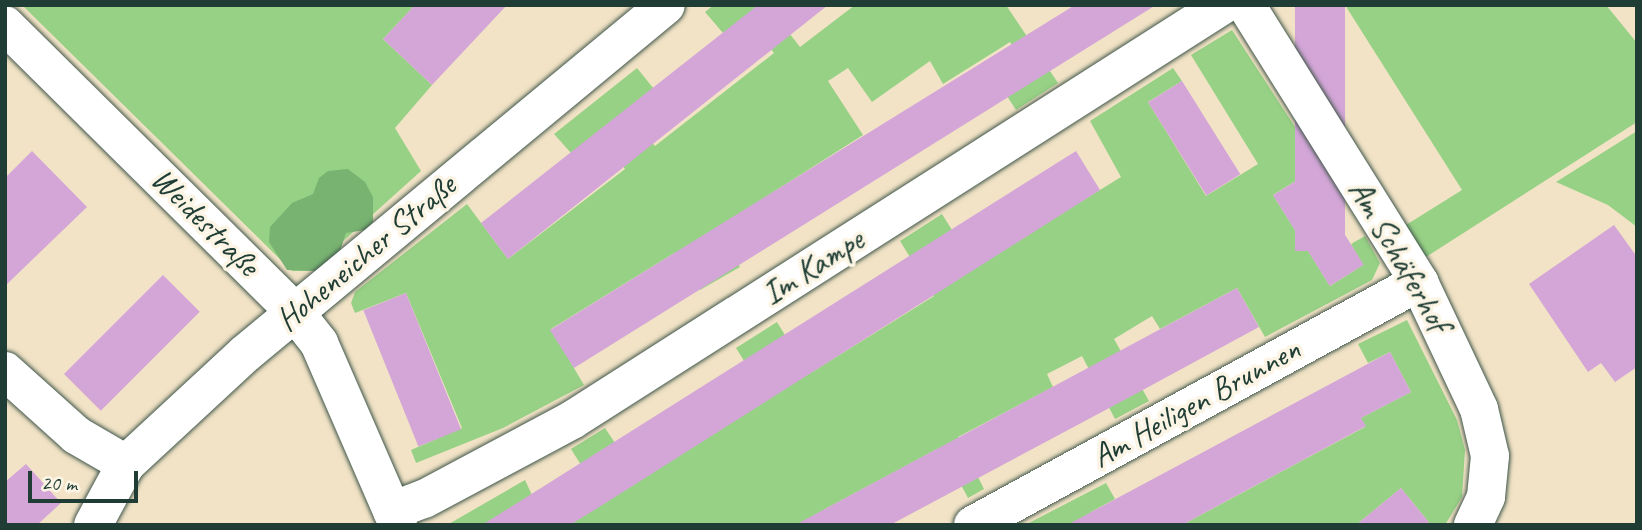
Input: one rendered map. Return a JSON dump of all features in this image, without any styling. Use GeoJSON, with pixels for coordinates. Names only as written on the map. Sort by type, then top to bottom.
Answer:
{"type":"FeatureCollection","features":[{"type":"Feature","properties":{"kind":"street","name":"Hoheneicher Straße"},"geometry":{"type":"LineString","coordinates":[[93,525],[126,464],[294,311],[666,5]]}},
{"type":"Feature","properties":{"kind":"street","name":"Im Kampe"},"geometry":{"type":"LineString","coordinates":[[395,518],[424,499],[572,420],[1223,5]]}},
{"type":"Feature","properties":{"kind":"street","name":"Am Schäferhof"},"geometry":{"type":"LineString","coordinates":[[1247,5],[1419,282],[1482,421],[1488,470],[1486,497],[1472,525]]}},
{"type":"Feature","properties":{"kind":"street","name":"Weidestraße"},"geometry":{"type":"LineString","coordinates":[[5,25],[294,311],[319,343],[395,518]]}},
{"type":"Feature","properties":{"kind":"street","name":"Am Heiligen Brunnen"},"geometry":{"type":"LineString","coordinates":[[974,525],[1419,282]]}},
{"type":"Feature","properties":{"kind":"street"},"geometry":{"type":"LineString","coordinates":[[5,371],[76,435],[126,464]]}},
{"type":"Feature","properties":{"kind":"green space"},"geometry":{"type":"Polygon","coordinates":[[[22,5],[415,5],[383,39],[432,85],[395,128],[421,171],[310,271],[292,271],[22,5]]]}},
{"type":"Feature","properties":{"kind":"green space"},"geometry":{"type":"Polygon","coordinates":[[[714,5],[767,5],[800,47],[855,5],[1006,5],[1058,83],[1016,110],[1007,96],[1033,80],[1010,42],[943,84],[930,61],[872,102],[848,68],[828,81],[863,135],[717,228],[740,267],[700,290],[676,252],[551,329],[584,385],[503,428],[416,463],[411,450],[462,428],[406,293],[355,313],[351,303],[355,292],[467,204],[508,259],[625,169],[598,133],[571,153],[554,134],[637,68],[654,89],[627,111],[655,146],[774,53],[745,17],[723,33],[705,12],[714,5]]]}},
{"type":"Feature","properties":{"kind":"green space"},"geometry":{"type":"Polygon","coordinates":[[[1345,5],[1606,5],[1637,43],[1637,122],[1426,257],[1406,225],[1462,190],[1345,5]]]}},
{"type":"Feature","properties":{"kind":"green space"},"geometry":{"type":"Polygon","coordinates":[[[1232,30],[1310,150],[1297,158],[1307,174],[1273,195],[1330,286],[1363,265],[1351,244],[1365,236],[1380,263],[1372,280],[1265,337],[1237,288],[1160,329],[1152,316],[1114,339],[1149,401],[1115,419],[1082,356],[1047,374],[1053,387],[958,437],[984,489],[968,498],[941,447],[825,509],[833,525],[570,525],[581,465],[571,449],[605,428],[615,443],[768,399],[736,348],[777,322],[809,374],[934,296],[900,241],[942,214],[975,267],[1121,177],[1090,121],[1173,68],[1182,81],[1148,102],[1206,196],[1258,164],[1191,55],[1232,30]]]}},
{"type":"Feature","properties":{"kind":"green space"},"geometry":{"type":"Polygon","coordinates":[[[1637,131],[1637,227],[1608,205],[1556,182],[1637,131]]]}},
{"type":"Feature","properties":{"kind":"green space"},"geometry":{"type":"Polygon","coordinates":[[[348,169],[365,182],[373,197],[373,222],[365,230],[346,233],[340,251],[316,271],[287,270],[269,242],[270,227],[292,203],[313,194],[319,178],[328,171],[348,169]]]}},
{"type":"Feature","properties":{"kind":"green space"},"geometry":{"type":"Polygon","coordinates":[[[1407,320],[1457,420],[1465,450],[1462,497],[1445,525],[1431,525],[1401,488],[1356,525],[1182,525],[1365,427],[1361,418],[1411,392],[1390,352],[1368,363],[1358,344],[1407,320]]]}},
{"type":"Feature","properties":{"kind":"green space"},"geometry":{"type":"Polygon","coordinates":[[[525,480],[532,495],[522,525],[447,525],[525,480]]]}},
{"type":"Feature","properties":{"kind":"green space"},"geometry":{"type":"Polygon","coordinates":[[[1106,483],[1115,499],[1091,512],[1097,525],[1025,525],[1106,483]]]}},
{"type":"Feature","properties":{"kind":"building"},"geometry":{"type":"Polygon","coordinates":[[[415,5],[507,5],[432,85],[383,39],[415,5]]]}},
{"type":"Feature","properties":{"kind":"building"},"geometry":{"type":"Polygon","coordinates":[[[758,5],[828,5],[508,259],[481,223],[758,5]]]}},
{"type":"Feature","properties":{"kind":"building"},"geometry":{"type":"Polygon","coordinates":[[[1075,5],[1156,5],[574,368],[550,330],[1075,5]]]}},
{"type":"Feature","properties":{"kind":"building"},"geometry":{"type":"Polygon","coordinates":[[[1295,5],[1345,5],[1345,251],[1295,251],[1295,5]]]}},
{"type":"Feature","properties":{"kind":"building"},"geometry":{"type":"Polygon","coordinates":[[[1182,81],[1240,174],[1206,195],[1148,102],[1182,81]]]}},
{"type":"Feature","properties":{"kind":"building"},"geometry":{"type":"Polygon","coordinates":[[[32,151],[87,207],[5,286],[5,178],[32,151]]]}},
{"type":"Feature","properties":{"kind":"building"},"geometry":{"type":"Polygon","coordinates":[[[1076,151],[1100,190],[604,504],[570,525],[482,525],[1076,151]]]}},
{"type":"Feature","properties":{"kind":"building"},"geometry":{"type":"Polygon","coordinates":[[[1307,174],[1364,265],[1330,286],[1273,195],[1307,174]]]}},
{"type":"Feature","properties":{"kind":"building"},"geometry":{"type":"Polygon","coordinates":[[[1614,225],[1637,257],[1637,367],[1615,382],[1601,363],[1588,372],[1529,284],[1614,225]]]}},
{"type":"Feature","properties":{"kind":"building"},"geometry":{"type":"Polygon","coordinates":[[[163,275],[200,312],[101,411],[64,374],[163,275]]]}},
{"type":"Feature","properties":{"kind":"building"},"geometry":{"type":"Polygon","coordinates":[[[1237,288],[1259,327],[1128,398],[890,525],[795,525],[1237,288]]]}},
{"type":"Feature","properties":{"kind":"building"},"geometry":{"type":"Polygon","coordinates":[[[406,293],[461,429],[418,447],[363,310],[406,293]]]}},
{"type":"Feature","properties":{"kind":"building"},"geometry":{"type":"Polygon","coordinates":[[[1390,352],[1411,392],[1361,418],[1366,426],[1182,525],[1067,525],[1390,352]]]}},
{"type":"Feature","properties":{"kind":"building"},"geometry":{"type":"Polygon","coordinates":[[[26,464],[61,503],[37,525],[5,525],[5,482],[26,464]]]}},
{"type":"Feature","properties":{"kind":"building"},"geometry":{"type":"Polygon","coordinates":[[[1401,488],[1431,525],[1356,525],[1401,488]]]}}]}
